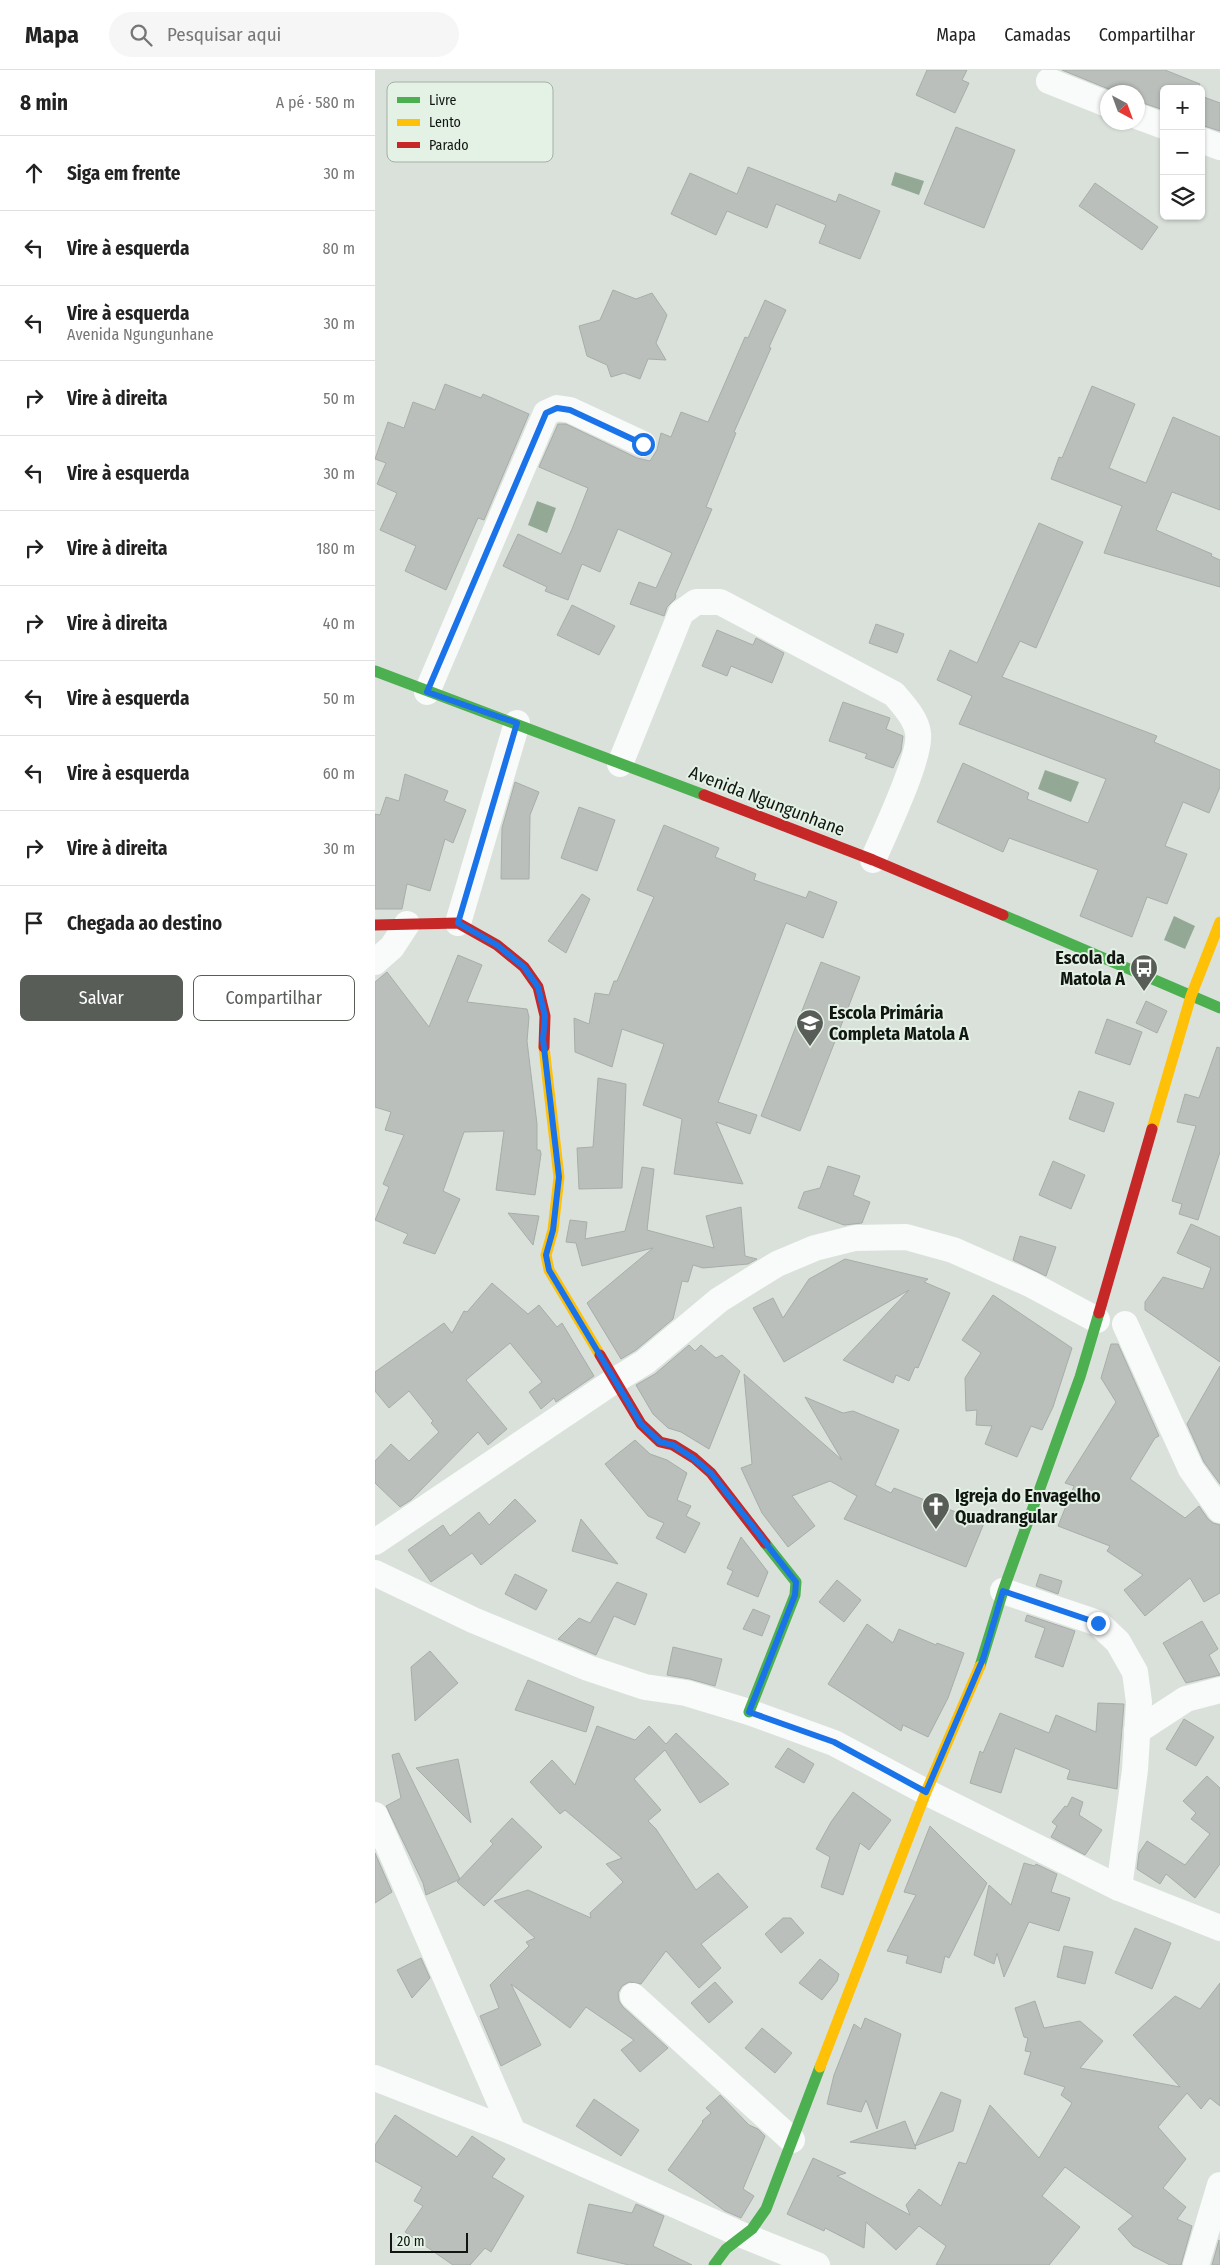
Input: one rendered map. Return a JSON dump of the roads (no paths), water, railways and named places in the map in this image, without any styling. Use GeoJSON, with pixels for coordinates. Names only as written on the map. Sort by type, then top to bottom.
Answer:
{"type":"FeatureCollection","features":[{"type":"Feature","properties":{"kind":"street"},"geometry":{"type":"LineString","coordinates":[[1049,81],[1100,101]]}},
{"type":"Feature","properties":{"kind":"street"},"geometry":{"type":"LineString","coordinates":[[1145,119],[1160,125]]}},
{"type":"Feature","properties":{"kind":"street"},"geometry":{"type":"LineString","coordinates":[[1205,141],[1220,147]]}},
{"type":"Feature","properties":{"kind":"street"},"geometry":{"type":"LineString","coordinates":[[427,692],[546,413],[557,408],[570,410],[643,444]]}},
{"type":"Feature","properties":{"kind":"street"},"geometry":{"type":"LineString","coordinates":[[620,764],[681,613],[696,602],[719,602],[894,694],[910,715],[918,734],[915,758],[873,860]]}},
{"type":"Feature","properties":{"kind":"street","name":"Avenida Ngungunhane"},"geometry":{"type":"LineString","coordinates":[[375,671],[427,692],[517,723],[873,860],[1220,1008]]}},
{"type":"Feature","properties":{"kind":"street"},"geometry":{"type":"LineString","coordinates":[[458,923],[517,723]]}},
{"type":"Feature","properties":{"kind":"street"},"geometry":{"type":"LineString","coordinates":[[714,2265],[723,2251],[753,2228],[766,2209],[926,1792],[983,1659],[1003,1591],[1081,1377],[1191,996],[1220,922]]}},
{"type":"Feature","properties":{"kind":"street"},"geometry":{"type":"LineString","coordinates":[[375,925],[458,923],[497,945],[524,967],[538,987],[545,1016],[543,1039],[559,1177],[553,1230],[546,1255],[549,1270],[641,1424],[650,1435],[660,1442],[673,1445],[711,1473],[796,1582],[795,1595],[749,1712]]}},
{"type":"Feature","properties":{"kind":"street"},"geometry":{"type":"LineString","coordinates":[[375,962],[391,947],[407,924]]}},
{"type":"Feature","properties":{"kind":"street"},"geometry":{"type":"LineString","coordinates":[[375,1542],[614,1380],[645,1362],[719,1300],[777,1264],[815,1248],[855,1238],[906,1237],[953,1250],[1030,1284],[1097,1320]]}},
{"type":"Feature","properties":{"kind":"street"},"geometry":{"type":"LineString","coordinates":[[1125,1324],[1191,1469],[1220,1510]]}},
{"type":"Feature","properties":{"kind":"street"},"geometry":{"type":"LineString","coordinates":[[375,1573],[473,1620],[588,1668],[645,1687],[686,1693],[749,1712],[834,1742],[926,1792],[1119,1888],[1220,1928]]}},
{"type":"Feature","properties":{"kind":"street"},"geometry":{"type":"LineString","coordinates":[[1003,1591],[1098,1623],[1118,1642],[1135,1672],[1139,1702],[1137,1731],[1131,1809],[1119,1888]]}},
{"type":"Feature","properties":{"kind":"street"},"geometry":{"type":"LineString","coordinates":[[1137,1731],[1186,1700],[1220,1690]]}},
{"type":"Feature","properties":{"kind":"street"},"geometry":{"type":"LineString","coordinates":[[375,1815],[513,2132]]}},
{"type":"Feature","properties":{"kind":"street"},"geometry":{"type":"LineString","coordinates":[[633,1996],[792,2140]]}},
{"type":"Feature","properties":{"kind":"street"},"geometry":{"type":"LineString","coordinates":[[375,2078],[513,2132],[742,2235],[817,2265]]}},
{"type":"Feature","properties":{"kind":"street"},"geometry":{"type":"LineString","coordinates":[[1196,2265],[1220,2185]]}},
{"type":"Feature","properties":{"kind":"place","name":"Escola da Matola A"},"geometry":{"type":"Point","coordinates":[1144,992]}},
{"type":"Feature","properties":{"kind":"place","name":"Escola Primária Completa Matola A"},"geometry":{"type":"Point","coordinates":[810,1047]}},
{"type":"Feature","properties":{"kind":"place","name":"Igreja do Envagelho Quadrangular"},"geometry":{"type":"Point","coordinates":[936,1530]}}]}
